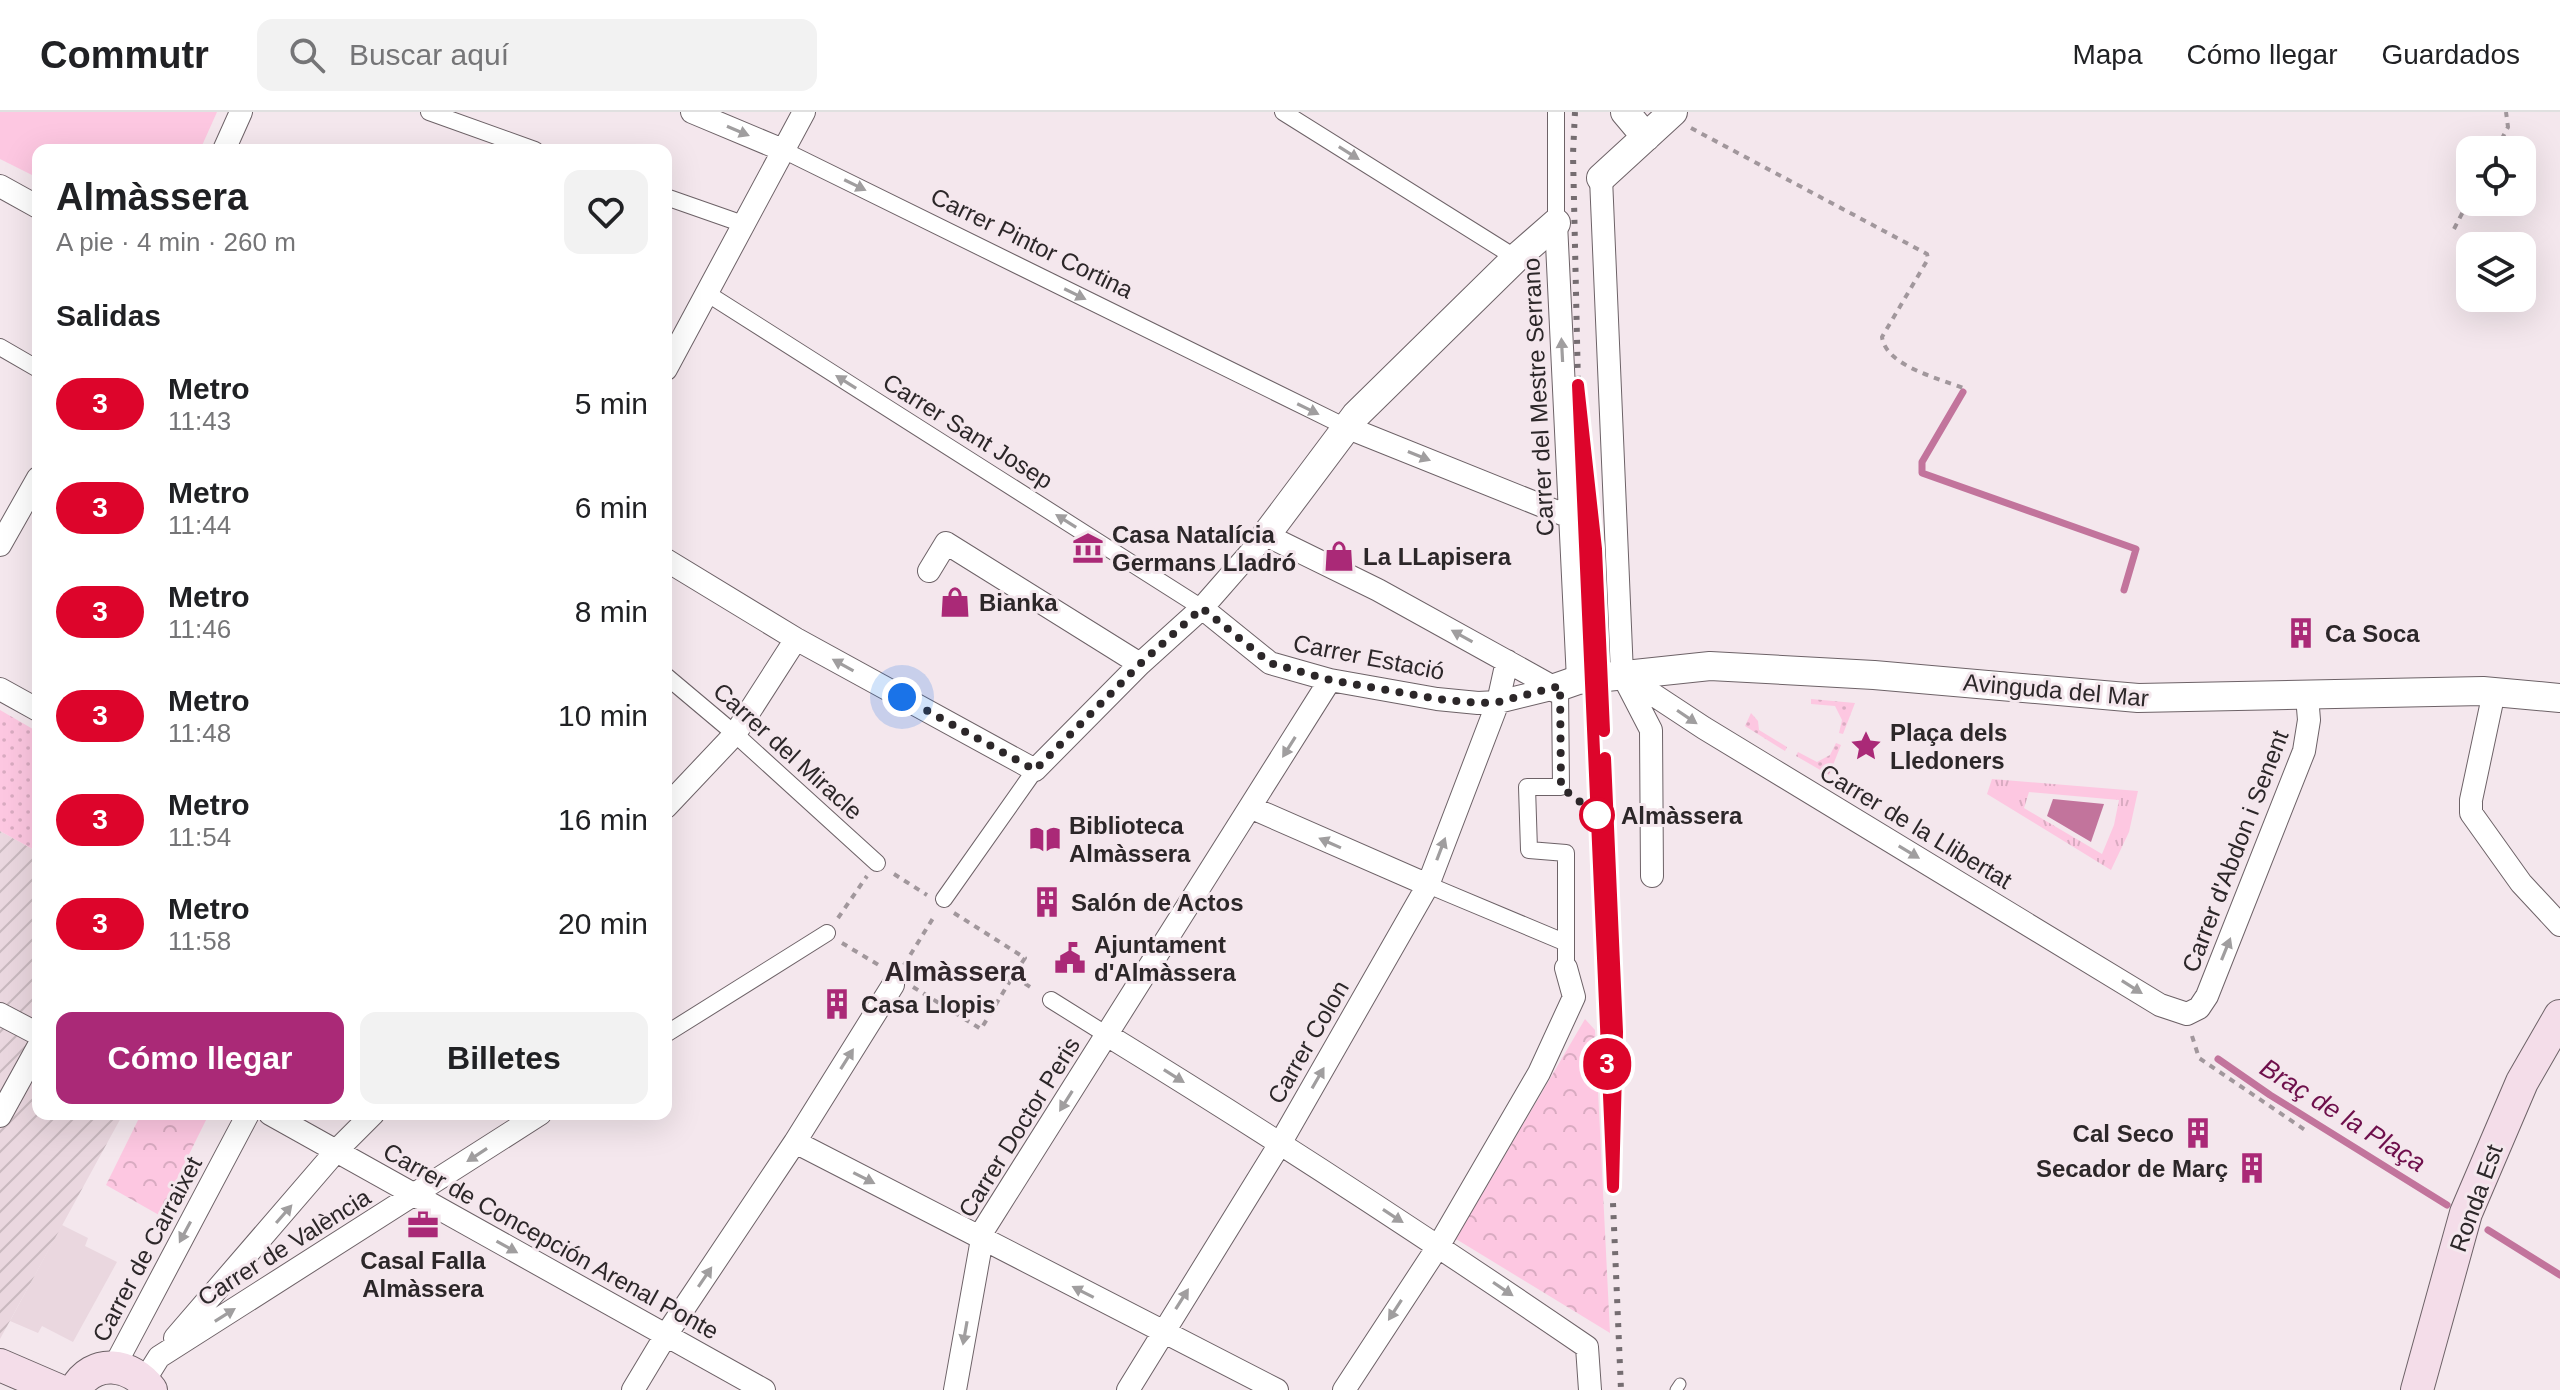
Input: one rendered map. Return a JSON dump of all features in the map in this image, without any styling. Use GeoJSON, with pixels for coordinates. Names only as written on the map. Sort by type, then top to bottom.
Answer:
{"type":"FeatureCollection","features":[{"type":"Feature","properties":{"kind":"main road","name":"Ronda Est"},"geometry":{"type":"LineString","coordinates":[[2417,1390],[2466,1213],[2522,1082],[2560,1016]]}},
{"type":"Feature","properties":{"kind":"main road"},"geometry":{"type":"LineString","coordinates":[[0,1365],[58,1390]]}},
{"type":"Feature","properties":{"kind":"main road"},"geometry":{"type":"LineString","coordinates":[[75,1390],[86,1376],[99,1369],[114,1367],[151,1376]]}},
{"type":"Feature","properties":{"kind":"street"},"geometry":{"type":"LineString","coordinates":[[228,144],[241,112]]}},
{"type":"Feature","properties":{"kind":"street"},"geometry":{"type":"LineString","coordinates":[[429,112],[518,144]]}},
{"type":"Feature","properties":{"kind":"street","name":"Carrer Pintor Cortina"},"geometry":{"type":"LineString","coordinates":[[692,112],[785,151],[1346,427]]}},
{"type":"Feature","properties":{"kind":"street"},"geometry":{"type":"LineString","coordinates":[[672,358],[804,112]]}},
{"type":"Feature","properties":{"kind":"street"},"geometry":{"type":"LineString","coordinates":[[1283,112],[1516,258]]}},
{"type":"Feature","properties":{"kind":"street","name":"Carrer del Mestre Serrano"},"geometry":{"type":"LineString","coordinates":[[1556,112],[1556,223],[1570,517],[1561,787],[1527,787],[1529,850],[1566,853],[1564,942]]}},
{"type":"Feature","properties":{"kind":"street"},"geometry":{"type":"LineString","coordinates":[[1625,112],[1646,137]]}},
{"type":"Feature","properties":{"kind":"street"},"geometry":{"type":"LineString","coordinates":[[1652,876],[1651,730],[1622,674],[1601,178],[1670,114]]}},
{"type":"Feature","properties":{"kind":"street"},"geometry":{"type":"LineString","coordinates":[[0,186],[32,204]]}},
{"type":"Feature","properties":{"kind":"street"},"geometry":{"type":"LineString","coordinates":[[672,199],[746,225]]}},
{"type":"Feature","properties":{"kind":"street"},"geometry":{"type":"LineString","coordinates":[[942,902],[1035,770],[1140,664],[1202,608],[1266,535],[1356,415],[1516,258],[1556,223]]}},
{"type":"Feature","properties":{"kind":"street","name":"Carrer Sant Josep"},"geometry":{"type":"LineString","coordinates":[[708,294],[1202,608]]}},
{"type":"Feature","properties":{"kind":"street"},"geometry":{"type":"LineString","coordinates":[[0,347],[32,366]]}},
{"type":"Feature","properties":{"kind":"street"},"geometry":{"type":"LineString","coordinates":[[1346,427],[1570,517]]}},
{"type":"Feature","properties":{"kind":"street"},"geometry":{"type":"LineString","coordinates":[[3,531],[32,487]]}},
{"type":"Feature","properties":{"kind":"street"},"geometry":{"type":"LineString","coordinates":[[1266,535],[1378,590],[1507,661],[1564,684]]}},
{"type":"Feature","properties":{"kind":"street"},"geometry":{"type":"LineString","coordinates":[[929,571],[946,543],[1140,664]]}},
{"type":"Feature","properties":{"kind":"street"},"geometry":{"type":"LineString","coordinates":[[672,564],[796,639],[1035,770]]}},
{"type":"Feature","properties":{"kind":"street","name":"Carrer Estació"},"geometry":{"type":"LineString","coordinates":[[1202,608],[1270,663],[1330,680],[1437,699],[1498,702]]}},
{"type":"Feature","properties":{"kind":"street"},"geometry":{"type":"LineString","coordinates":[[672,801],[735,734],[796,639]]}},
{"type":"Feature","properties":{"kind":"street","name":"Carrer Colon"},"geometry":{"type":"LineString","coordinates":[[1128,1390],[1281,1142],[1428,885],[1498,702],[1507,661]]}},
{"type":"Feature","properties":{"kind":"street","name":"Avinguda del Mar"},"geometry":{"type":"LineString","coordinates":[[1564,684],[1622,674],[1710,666],[1874,675],[2138,698],[2494,692],[2560,698]]}},
{"type":"Feature","properties":{"kind":"street","name":"Carrer de la Llibertat"},"geometry":{"type":"LineString","coordinates":[[1622,674],[1704,728],[2160,1005],[2187,1014]]}},
{"type":"Feature","properties":{"kind":"street","name":"Carrer Doctor Peris"},"geometry":{"type":"LineString","coordinates":[[955,1390],[982,1239],[979,1237],[1330,680]]}},
{"type":"Feature","properties":{"kind":"street","name":"Carrer del Miracle"},"geometry":{"type":"LineString","coordinates":[[672,681],[877,863]]}},
{"type":"Feature","properties":{"kind":"street"},"geometry":{"type":"LineString","coordinates":[[1498,702],[1564,684]]}},
{"type":"Feature","properties":{"kind":"street"},"geometry":{"type":"LineString","coordinates":[[0,689],[32,707]]}},
{"type":"Feature","properties":{"kind":"street"},"geometry":{"type":"LineString","coordinates":[[2494,692],[2471,800],[2471,813],[2521,883],[2560,925]]}},
{"type":"Feature","properties":{"kind":"street","name":"Carrer d'Abdon i Senent"},"geometry":{"type":"LineString","coordinates":[[2187,1014],[2199,1008],[2207,996],[2304,751],[2308,735],[2307,696]]}},
{"type":"Feature","properties":{"kind":"street"},"geometry":{"type":"LineString","coordinates":[[1252,808],[1564,942],[1566,968],[1574,997],[1539,1073],[1439,1245],[1344,1390]]}},
{"type":"Feature","properties":{"kind":"street"},"geometry":{"type":"LineString","coordinates":[[672,1030],[827,933]]}},
{"type":"Feature","properties":{"kind":"street"},"geometry":{"type":"LineString","coordinates":[[633,1390],[666,1335],[795,1142],[895,981]]}},
{"type":"Feature","properties":{"kind":"street"},"geometry":{"type":"LineString","coordinates":[[1051,1000],[1281,1142],[1587,1347],[1590,1390]]}},
{"type":"Feature","properties":{"kind":"street"},"geometry":{"type":"LineString","coordinates":[[0,1014],[32,1031]]}},
{"type":"Feature","properties":{"kind":"street"},"geometry":{"type":"LineString","coordinates":[[0,1116],[32,1058]]}},
{"type":"Feature","properties":{"kind":"street","name":"Carrer de Carraixet"},"geometry":{"type":"LineString","coordinates":[[114,1367],[245,1120]]}},
{"type":"Feature","properties":{"kind":"street","name":"Carrer de Concepción Arenal Ponte"},"geometry":{"type":"LineString","coordinates":[[281,1120],[764,1390]]}},
{"type":"Feature","properties":{"kind":"street"},"geometry":{"type":"LineString","coordinates":[[151,1376],[337,1150],[367,1120]]}},
{"type":"Feature","properties":{"kind":"street","name":"Carrer de València"},"geometry":{"type":"LineString","coordinates":[[151,1376],[414,1195],[531,1120]]}},
{"type":"Feature","properties":{"kind":"street"},"geometry":{"type":"LineString","coordinates":[[795,1142],[1277,1390]]}},
{"type":"Feature","properties":{"kind":"path"},"geometry":{"type":"LineString","coordinates":[[2503,136],[2508,127],[2506,112]]}},
{"type":"Feature","properties":{"kind":"path"},"geometry":{"type":"LineString","coordinates":[[1670,114],[1927,254],[1928,259],[1882,337],[1883,344],[1891,357],[1963,388]]}},
{"type":"Feature","properties":{"kind":"path"},"geometry":{"type":"LineString","coordinates":[[2454,229],[2461,216]]}},
{"type":"Feature","properties":{"kind":"path"},"geometry":{"type":"LineString","coordinates":[[877,863],[942,902],[1025,958],[981,1029],[895,981],[827,933],[877,863]]}},
{"type":"Feature","properties":{"kind":"path"},"geometry":{"type":"LineString","coordinates":[[895,981],[942,902]]}},
{"type":"Feature","properties":{"kind":"path"},"geometry":{"type":"LineString","coordinates":[[1013,976],[1051,1000]]}},
{"type":"Feature","properties":{"kind":"path"},"geometry":{"type":"LineString","coordinates":[[2187,1014],[2193,1046],[2199,1058],[2308,1132]]}},
{"type":"Feature","properties":{"kind":"shaded area"},"geometry":{"type":"Polygon","coordinates":[[[2053,799],[2104,804],[2091,842],[2047,816],[2053,799]]]}},
{"type":"Feature","properties":{"kind":"shaded area"},"geometry":{"type":"Polygon","coordinates":[[[0,831],[32,849],[32,1120],[120,1120],[0,1339],[0,831]]]}},
{"type":"Feature","properties":{"kind":"shaded area"},"geometry":{"type":"Polygon","coordinates":[[[62,1225],[88,1238],[85,1246],[117,1262],[73,1342],[42,1326],[38,1333],[10,1321],[62,1225]]]}},
{"type":"Feature","properties":{"kind":"green space"},"geometry":{"type":"Polygon","coordinates":[[[0,112],[217,112],[203,144],[32,144],[32,175],[0,159],[0,112]]]}},
{"type":"Feature","properties":{"kind":"green space"},"geometry":{"type":"Polygon","coordinates":[[[1811,699],[1855,703],[1843,734],[1839,733],[1842,720],[1835,706],[1811,704],[1811,699]]]}},
{"type":"Feature","properties":{"kind":"green space"},"geometry":{"type":"Polygon","coordinates":[[[0,710],[32,729],[32,849],[0,831],[0,710]]]}},
{"type":"Feature","properties":{"kind":"green space"},"geometry":{"type":"Polygon","coordinates":[[[1751,713],[1758,721],[1759,730],[1787,747],[1785,751],[1745,726],[1751,713]]]}},
{"type":"Feature","properties":{"kind":"green space"},"geometry":{"type":"Polygon","coordinates":[[[1836,743],[1841,745],[1829,775],[1796,756],[1798,752],[1817,762],[1830,755],[1836,743]]]}},
{"type":"Feature","properties":{"kind":"green space"},"geometry":{"type":"Polygon","coordinates":[[[1992,779],[2138,791],[2129,832],[2111,870],[1987,794],[1992,779]],[[2029,792],[2024,808],[2102,854],[2114,825],[2119,800],[2029,792]]]}},
{"type":"Feature","properties":{"kind":"green space"},"geometry":{"type":"Polygon","coordinates":[[[1585,1019],[1595,1030],[1610,1333],[1456,1239],[1585,1019]]]}},
{"type":"Feature","properties":{"kind":"green space"},"geometry":{"type":"Polygon","coordinates":[[[138,1120],[206,1120],[159,1215],[106,1185],[138,1120]]]}},
{"type":"Feature","properties":{"kind":"waterway"},"geometry":{"type":"LineString","coordinates":[[1963,392],[1922,462],[1922,473],[2136,549],[2124,590]]}},
{"type":"Feature","properties":{"kind":"waterway","name":"Braç de la Plaça"},"geometry":{"type":"LineString","coordinates":[[2218,1059],[2270,1095],[2447,1205]]}},
{"type":"Feature","properties":{"kind":"waterway","name":"Braç de la Plaça"},"geometry":{"type":"LineString","coordinates":[[2488,1230],[2560,1275]]}},
{"type":"Feature","properties":{"kind":"railway"},"geometry":{"type":"LineString","coordinates":[[1575,112],[1573,154],[1578,385],[1621,1390]]}},
{"type":"Feature","properties":{"kind":"metro line","name":"3"},"geometry":{"type":"LineString","coordinates":[[1604,731],[1596,549],[1578,385],[1613,1187],[1617,1032],[1605,758]]}},
{"type":"Feature","properties":{"kind":"place","name":"Casa Natalícia Germans Lladró"},"geometry":{"type":"Point","coordinates":[1088,548]}},
{"type":"Feature","properties":{"kind":"place","name":"La LLapisera"},"geometry":{"type":"Point","coordinates":[1339,556]}},
{"type":"Feature","properties":{"kind":"place","name":"Bianka"},"geometry":{"type":"Point","coordinates":[955,602]}},
{"type":"Feature","properties":{"kind":"place","name":"Ca Soca"},"geometry":{"type":"Point","coordinates":[2301,633]}},
{"type":"Feature","properties":{"kind":"place","name":"Plaça dels Lledoners"},"geometry":{"type":"Point","coordinates":[1866,746]}},
{"type":"Feature","properties":{"kind":"place","name":"Almàssera"},"geometry":{"type":"Point","coordinates":[1597,815]}},
{"type":"Feature","properties":{"kind":"place","name":"Biblioteca Almàssera"},"geometry":{"type":"Point","coordinates":[1045,839]}},
{"type":"Feature","properties":{"kind":"place","name":"Salón de Actos"},"geometry":{"type":"Point","coordinates":[1047,902]}},
{"type":"Feature","properties":{"kind":"place","name":"Ajuntament d'Almàssera"},"geometry":{"type":"Point","coordinates":[1070,958]}},
{"type":"Feature","properties":{"kind":"place","name":"Casa Llopis"},"geometry":{"type":"Point","coordinates":[837,1004]}},
{"type":"Feature","properties":{"kind":"place","name":"Cal Seco"},"geometry":{"type":"Point","coordinates":[2198,1133]}},
{"type":"Feature","properties":{"kind":"place","name":"Secador de Març"},"geometry":{"type":"Point","coordinates":[2252,1168]}},
{"type":"Feature","properties":{"kind":"place","name":"Casal Falla Almàssera"},"geometry":{"type":"Point","coordinates":[423,1225]}},
{"type":"Feature","properties":{"kind":"district","name":"Almàssera"},"geometry":{"type":"Point","coordinates":[955,971]}},
{"type":"Feature","properties":{"kind":"route"},"geometry":{"type":"LineString","coordinates":[[902,697],[1035,770],[1140,664],[1202,608],[1270,663],[1330,680],[1478,703],[1498,702],[1560,686],[1561,787],[1597,815]]}}]}
